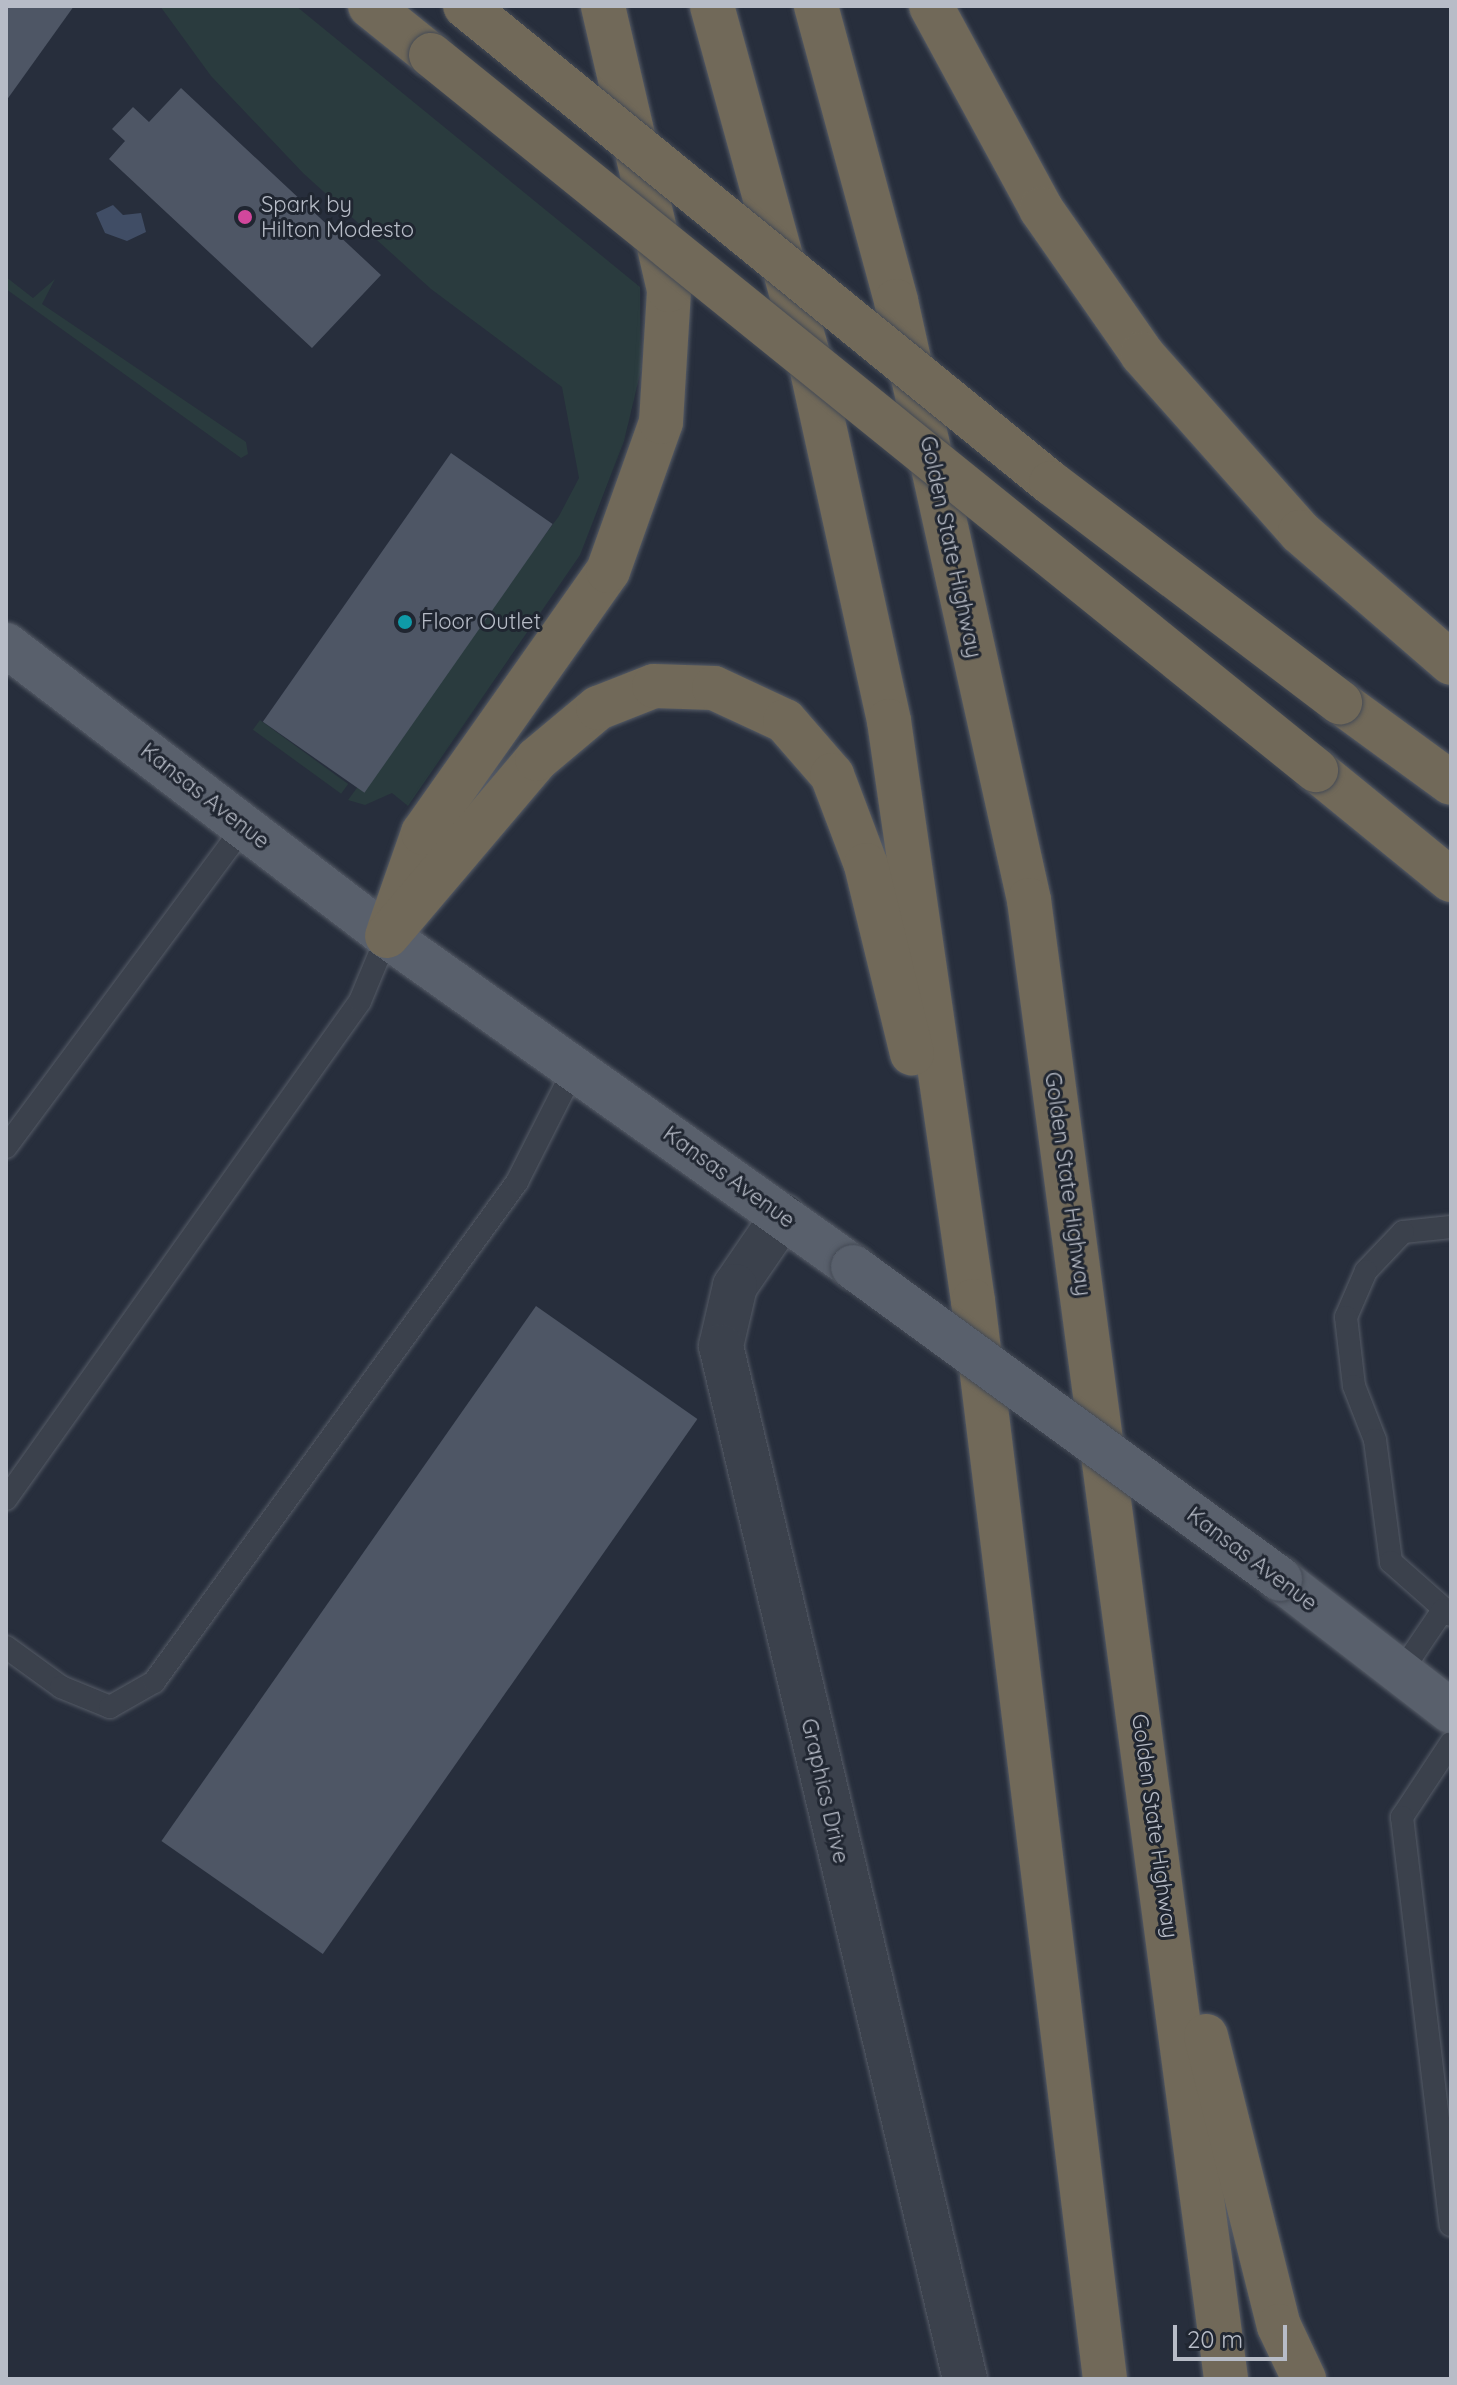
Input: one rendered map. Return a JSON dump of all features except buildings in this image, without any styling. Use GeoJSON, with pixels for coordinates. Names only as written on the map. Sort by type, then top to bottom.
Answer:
{"type":"FeatureCollection","features":[{"type":"Feature","properties":{"kind":"highway"},"geometry":{"type":"LineString","coordinates":[[370,6],[1451,880]]}},
{"type":"Feature","properties":{"kind":"highway"},"geometry":{"type":"LineString","coordinates":[[465,6],[1040,475],[1451,783]]}},
{"type":"Feature","properties":{"kind":"highway"},"geometry":{"type":"LineString","coordinates":[[387,936],[423,833],[552,659],[608,571],[661,422],[669,290],[603,6]]}},
{"type":"Feature","properties":{"kind":"highway"},"geometry":{"type":"LineString","coordinates":[[712,6],[809,357],[889,721],[973,1301],[1105,2379]]}},
{"type":"Feature","properties":{"kind":"highway","name":"Golden State Highway"},"geometry":{"type":"LineString","coordinates":[[816,6],[896,301],[1029,900],[1159,1852],[1226,2379]]}},
{"type":"Feature","properties":{"kind":"highway"},"geometry":{"type":"LineString","coordinates":[[931,6],[1041,209],[1142,354],[1300,532],[1451,663]]}},
{"type":"Feature","properties":{"kind":"highway"},"geometry":{"type":"LineString","coordinates":[[387,936],[537,759],[598,708],[680,684],[743,698],[785,721],[832,775],[866,865],[973,1301]]}},
{"type":"Feature","properties":{"kind":"highway"},"geometry":{"type":"LineString","coordinates":[[1159,1852],[1279,2326],[1304,2379]]}},
{"type":"Feature","properties":{"kind":"main road","name":"Kansas Avenue"},"geometry":{"type":"LineString","coordinates":[[6,645],[387,936],[783,1216],[1280,1579],[1451,1711]]}},
{"type":"Feature","properties":{"kind":"street","name":"Graphics Drive"},"geometry":{"type":"LineString","coordinates":[[783,1216],[724,1314],[726,1373],[965,2379]]}},
{"type":"Feature","properties":{"kind":"lane"},"geometry":{"type":"LineString","coordinates":[[6,1147],[244,827]]}},
{"type":"Feature","properties":{"kind":"lane"},"geometry":{"type":"LineString","coordinates":[[6,1499],[360,1001],[387,936]]}},
{"type":"Feature","properties":{"kind":"lane"},"geometry":{"type":"LineString","coordinates":[[6,1647],[61,1687],[110,1707],[154,1682],[517,1182],[575,1067]]}},
{"type":"Feature","properties":{"kind":"lane"},"geometry":{"type":"LineString","coordinates":[[1401,1672],[1447,1613],[1391,1562],[1375,1440],[1354,1386],[1346,1317],[1366,1271],[1403,1232],[1451,1227]]}},
{"type":"Feature","properties":{"kind":"lane"},"geometry":{"type":"LineString","coordinates":[[1451,1743],[1402,1817],[1451,2225]]}},
{"type":"Feature","properties":{"kind":"shaded area"},"geometry":{"type":"Polygon","coordinates":[[[160,6],[296,6],[640,287],[641,370],[624,441],[580,555],[408,806],[392,793],[365,805],[348,800],[559,516],[579,478],[562,387],[431,289],[303,173],[211,76],[160,6]]]}},
{"type":"Feature","properties":{"kind":"shaded area"},"geometry":{"type":"Polygon","coordinates":[[[6,277],[33,298],[55,279],[42,304],[246,442],[248,454],[241,458],[6,289],[6,277]]]}},
{"type":"Feature","properties":{"kind":"shaded area"},"geometry":{"type":"Polygon","coordinates":[[[260,720],[348,784],[341,794],[253,730],[260,720]]]}},
{"type":"Feature","properties":{"kind":"water"},"geometry":{"type":"Polygon","coordinates":[[[113,205],[123,215],[141,213],[146,232],[127,241],[105,233],[96,213],[113,205]]]}},
{"type":"Feature","properties":{"kind":"place","name":"Spark by Hilton Modesto"},"geometry":{"type":"Point","coordinates":[245,217]}},
{"type":"Feature","properties":{"kind":"place","name":"Floor Outlet"},"geometry":{"type":"Point","coordinates":[405,622]}}]}
